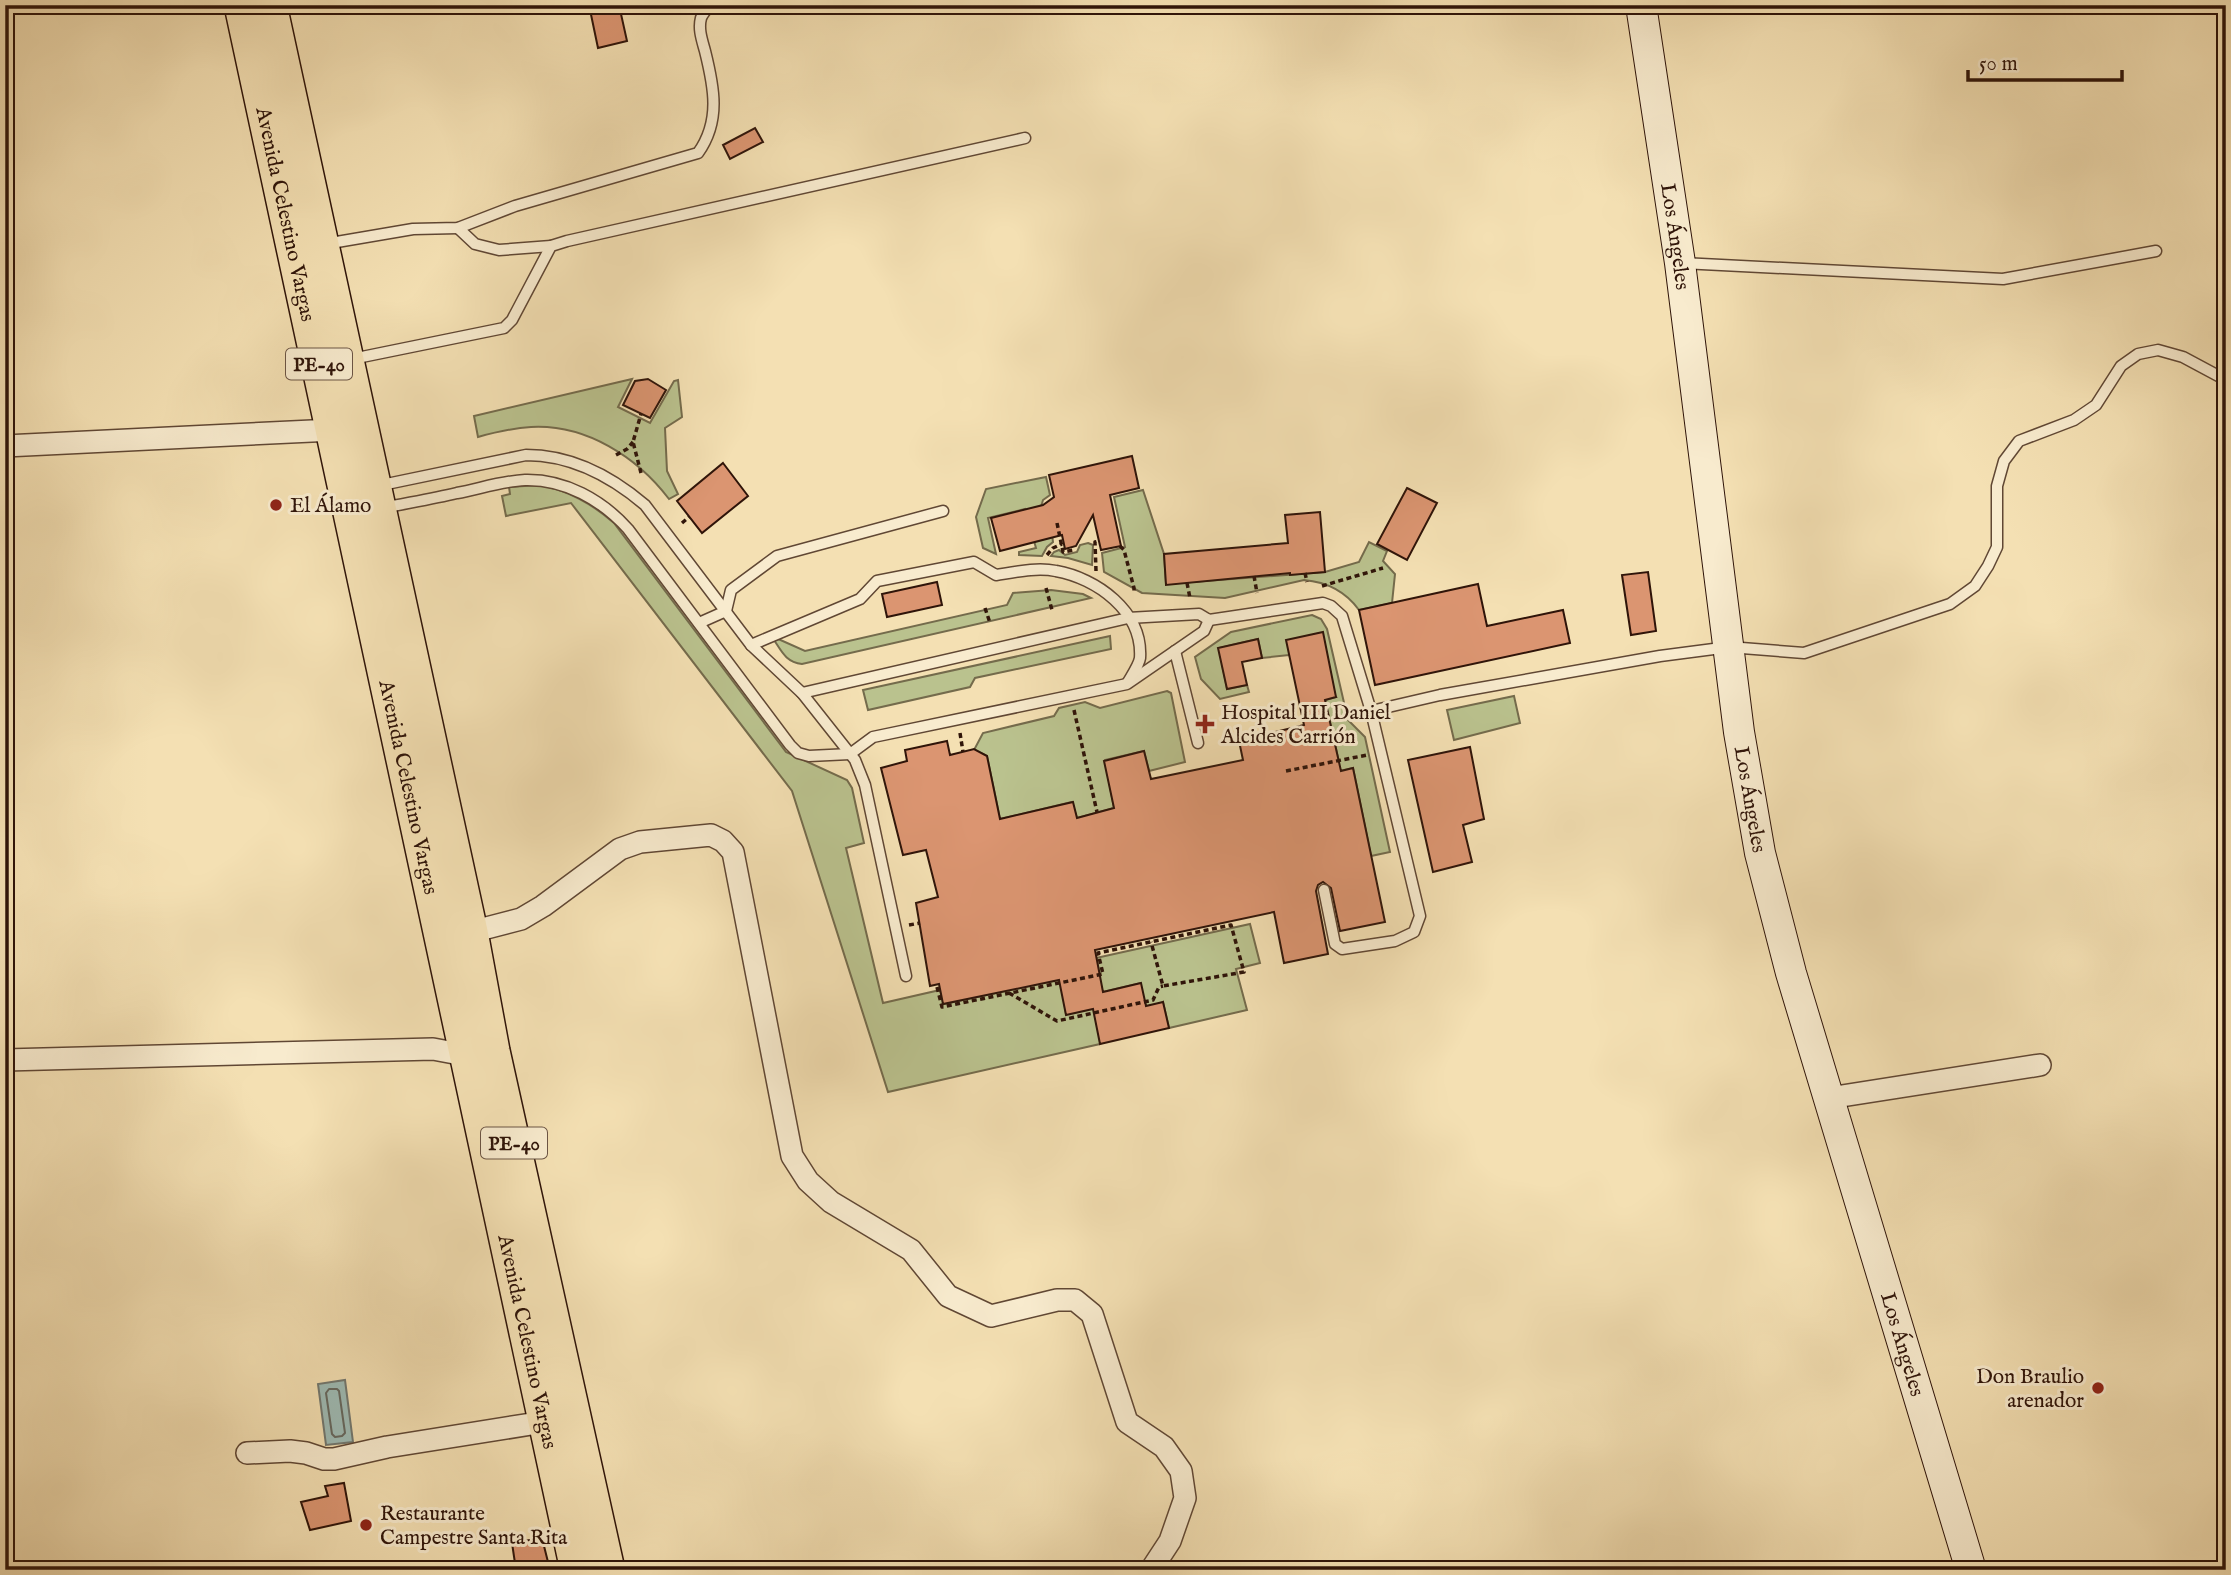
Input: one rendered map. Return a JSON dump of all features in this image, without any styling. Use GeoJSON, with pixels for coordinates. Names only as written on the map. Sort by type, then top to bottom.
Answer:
{"type":"FeatureCollection","features":[{"type":"Feature","properties":{"kind":"highway","name":"Avenida Celestino Vargas"},"geometry":{"type":"LineString","coordinates":[[241,5],[308,249],[346,361],[362,504],[352,517],[471,932],[479,1053]]}},
{"type":"Feature","properties":{"kind":"highway","name":"Avenida Celestino Vargas"},"geometry":{"type":"LineString","coordinates":[[270,5],[333,430],[362,504]]}},
{"type":"Feature","properties":{"kind":"highway","name":"Avenida Celestino Vargas"},"geometry":{"type":"LineString","coordinates":[[410,719],[552,1386],[608,1570]]}},
{"type":"Feature","properties":{"kind":"highway","name":"Avenida Celestino Vargas"},"geometry":{"type":"LineString","coordinates":[[552,1386],[544,1422],[577,1570]]}},
{"type":"Feature","properties":{"kind":"main road","name":"Los Ángeles"},"geometry":{"type":"LineString","coordinates":[[1641,5],[1680,263],[1739,732],[1760,853],[1791,973],[1970,1570]]}},
{"type":"Feature","properties":{"kind":"street"},"geometry":{"type":"LineString","coordinates":[[5,446],[333,430]]}},
{"type":"Feature","properties":{"kind":"street"},"geometry":{"type":"LineString","coordinates":[[471,932],[521,919],[620,849],[640,842],[711,835],[723,841],[733,852],[792,1156],[808,1181],[831,1202],[911,1250],[947,1297],[991,1316],[1057,1300],[1075,1300],[1092,1314],[1127,1422],[1164,1447],[1181,1471],[1185,1498],[1170,1541],[1151,1570]]}},
{"type":"Feature","properties":{"kind":"street"},"geometry":{"type":"LineString","coordinates":[[5,1060],[433,1049],[479,1053]]}},
{"type":"Feature","properties":{"kind":"street"},"geometry":{"type":"LineString","coordinates":[[1829,1098],[2040,1065]]}},
{"type":"Feature","properties":{"kind":"street"},"geometry":{"type":"LineString","coordinates":[[247,1452],[290,1451],[334,1459],[387,1447],[544,1422]]}},
{"type":"Feature","properties":{"kind":"lane"},"geometry":{"type":"LineString","coordinates":[[308,249],[413,229],[458,228],[515,206],[698,153],[710,137],[714,113],[700,28],[702,15],[711,5]]}},
{"type":"Feature","properties":{"kind":"lane"},"geometry":{"type":"LineString","coordinates":[[458,228],[475,244],[499,250],[551,246],[1025,138]]}},
{"type":"Feature","properties":{"kind":"lane"},"geometry":{"type":"LineString","coordinates":[[346,361],[504,328],[512,320],[551,246]]}},
{"type":"Feature","properties":{"kind":"lane"},"geometry":{"type":"LineString","coordinates":[[1680,263],[2003,279],[2156,251]]}},
{"type":"Feature","properties":{"kind":"lane"},"geometry":{"type":"LineString","coordinates":[[1371,711],[1440,695],[1660,656],[1729,647],[1804,653],[1950,604],[1975,586],[1997,547],[1997,486],[2004,461],[2019,441],[2074,420],[2096,405],[2121,366],[2138,354],[2158,350],[2183,357],[2226,380]]}},
{"type":"Feature","properties":{"kind":"lane"},"geometry":{"type":"LineString","coordinates":[[362,504],[526,455],[546,455],[577,463],[626,488],[645,505],[751,645],[802,693],[855,760],[865,785],[905,976]]}},
{"type":"Feature","properties":{"kind":"lane"},"geometry":{"type":"LineString","coordinates":[[362,504],[522,480],[556,483],[577,491],[615,514],[790,745],[809,756],[850,754],[873,737],[1127,684],[1204,631],[1209,620]]}},
{"type":"Feature","properties":{"kind":"lane"},"geometry":{"type":"LineString","coordinates":[[726,611],[731,590],[777,556],[943,511]]}},
{"type":"Feature","properties":{"kind":"lane"},"geometry":{"type":"LineString","coordinates":[[751,645],[860,599],[877,581],[974,562],[996,575],[1022,570],[1054,570],[1083,578],[1105,590],[1118,602],[1137,632],[1140,660],[1127,684]]}},
{"type":"Feature","properties":{"kind":"lane"},"geometry":{"type":"LineString","coordinates":[[802,693],[1128,618],[1199,614],[1209,620],[1323,603],[1331,606],[1342,616],[1371,711],[1420,916],[1414,932],[1395,941],[1342,948],[1335,944],[1324,890]]}},
{"type":"Feature","properties":{"kind":"lane"},"geometry":{"type":"LineString","coordinates":[[699,623],[726,611]]}},
{"type":"Feature","properties":{"kind":"lane"},"geometry":{"type":"LineString","coordinates":[[1175,651],[1198,743]]}},
{"type":"Feature","properties":{"kind":"path"},"geometry":{"type":"LineString","coordinates":[[615,455],[627,449],[633,442],[641,414]]}},
{"type":"Feature","properties":{"kind":"path"},"geometry":{"type":"LineString","coordinates":[[633,442],[641,473]]}},
{"type":"Feature","properties":{"kind":"path"},"geometry":{"type":"LineString","coordinates":[[682,523],[689,517]]}},
{"type":"Feature","properties":{"kind":"path"},"geometry":{"type":"LineString","coordinates":[[1057,523],[1063,552],[1074,550]]}},
{"type":"Feature","properties":{"kind":"path"},"geometry":{"type":"LineString","coordinates":[[1096,571],[1096,542],[1099,541]]}},
{"type":"Feature","properties":{"kind":"path"},"geometry":{"type":"LineString","coordinates":[[1046,558],[1053,548],[1062,544]]}},
{"type":"Feature","properties":{"kind":"path"},"geometry":{"type":"LineString","coordinates":[[1119,546],[1124,550],[1134,593]]}},
{"type":"Feature","properties":{"kind":"path"},"geometry":{"type":"LineString","coordinates":[[1322,586],[1383,568]]}},
{"type":"Feature","properties":{"kind":"path"},"geometry":{"type":"LineString","coordinates":[[1305,573],[1307,582]]}},
{"type":"Feature","properties":{"kind":"path"},"geometry":{"type":"LineString","coordinates":[[1254,576],[1257,593]]}},
{"type":"Feature","properties":{"kind":"path"},"geometry":{"type":"LineString","coordinates":[[1187,583],[1190,598]]}},
{"type":"Feature","properties":{"kind":"path"},"geometry":{"type":"LineString","coordinates":[[1046,588],[1052,610]]}},
{"type":"Feature","properties":{"kind":"path"},"geometry":{"type":"LineString","coordinates":[[985,608],[990,623]]}},
{"type":"Feature","properties":{"kind":"path"},"geometry":{"type":"LineString","coordinates":[[1072,701],[1097,812]]}},
{"type":"Feature","properties":{"kind":"path"},"geometry":{"type":"LineString","coordinates":[[958,726],[963,752]]}},
{"type":"Feature","properties":{"kind":"path"},"geometry":{"type":"LineString","coordinates":[[1286,771],[1372,754]]}},
{"type":"Feature","properties":{"kind":"path"},"geometry":{"type":"LineString","coordinates":[[937,987],[942,1007],[1009,993],[1103,974],[1098,953],[1231,925],[1244,972],[1159,987],[1153,1000],[1057,1021],[1009,993]]}},
{"type":"Feature","properties":{"kind":"path"},"geometry":{"type":"LineString","coordinates":[[1151,942],[1163,986]]}},
{"type":"Feature","properties":{"kind":"green space"},"geometry":{"type":"Polygon","coordinates":[[[632,379],[618,407],[650,423],[674,381],[678,380],[682,417],[665,428],[667,471],[678,494],[669,499],[626,457],[590,437],[571,431],[531,427],[478,437],[474,416],[632,379]]]}},
{"type":"Feature","properties":{"kind":"green space"},"geometry":{"type":"Polygon","coordinates":[[[1046,477],[1050,495],[1043,500],[1041,507],[1051,527],[1053,542],[1042,556],[1019,555],[1019,552],[1036,548],[1025,509],[988,518],[996,554],[983,548],[976,517],[986,489],[1046,477]]]}},
{"type":"Feature","properties":{"kind":"green space"},"geometry":{"type":"Polygon","coordinates":[[[540,485],[570,494],[597,509],[614,523],[786,752],[847,780],[852,788],[864,843],[846,848],[883,1003],[940,990],[944,1004],[1099,971],[1096,958],[1250,924],[1260,963],[1236,969],[1247,1010],[1169,1028],[1163,1002],[1100,1044],[888,1092],[792,791],[571,503],[506,516],[502,496],[510,494],[509,487],[540,485]],[[1141,983],[1064,1001],[1066,1014],[1141,983]]]}},
{"type":"Feature","properties":{"kind":"green space"},"geometry":{"type":"Polygon","coordinates":[[[1143,490],[1164,554],[1166,584],[1325,572],[1359,562],[1369,542],[1387,551],[1383,561],[1395,574],[1392,603],[1359,610],[1335,589],[1304,580],[1225,598],[1142,593],[1104,572],[1102,553],[1125,547],[1114,497],[1143,490]]]}},
{"type":"Feature","properties":{"kind":"green space"},"geometry":{"type":"Polygon","coordinates":[[[1080,545],[1093,545],[1092,565],[1051,556],[1059,550],[1065,555],[1077,552],[1080,545]]]}},
{"type":"Feature","properties":{"kind":"green space"},"geometry":{"type":"Polygon","coordinates":[[[1051,590],[1083,594],[1091,598],[802,664],[788,659],[774,640],[776,638],[805,651],[1007,605],[1013,593],[1051,590]]]}},
{"type":"Feature","properties":{"kind":"green space"},"geometry":{"type":"Polygon","coordinates":[[[1312,615],[1321,619],[1327,629],[1348,720],[1365,737],[1390,852],[1371,856],[1353,768],[1304,779],[1286,773],[1339,762],[1325,700],[1336,697],[1289,655],[1262,658],[1258,639],[1219,648],[1227,689],[1247,685],[1249,692],[1220,699],[1201,679],[1195,657],[1231,632],[1312,615]]]}},
{"type":"Feature","properties":{"kind":"green space"},"geometry":{"type":"Polygon","coordinates":[[[1110,636],[1111,649],[975,678],[970,687],[868,710],[863,690],[1110,636]]]}},
{"type":"Feature","properties":{"kind":"green space"},"geometry":{"type":"Polygon","coordinates":[[[1167,691],[1171,693],[1185,762],[1149,771],[1144,751],[1105,760],[1114,808],[1077,818],[1072,802],[1000,819],[987,756],[974,750],[983,733],[1054,716],[1059,708],[1085,702],[1100,708],[1167,691]]]}},
{"type":"Feature","properties":{"kind":"green space"},"geometry":{"type":"Polygon","coordinates":[[[1514,696],[1520,723],[1454,740],[1447,710],[1514,696]]]}},
{"type":"Feature","properties":{"kind":"water"},"geometry":{"type":"Polygon","coordinates":[[[345,1380],[353,1442],[326,1445],[318,1384],[345,1380]]]}},
{"type":"Feature","properties":{"kind":"building"},"geometry":{"type":"Polygon","coordinates":[[[589,5],[619,5],[627,41],[598,48],[589,5]]]}},
{"type":"Feature","properties":{"kind":"building"},"geometry":{"type":"Polygon","coordinates":[[[755,128],[763,142],[730,159],[723,145],[755,128]]]}},
{"type":"Feature","properties":{"kind":"building"},"geometry":{"type":"Polygon","coordinates":[[[648,379],[666,390],[650,418],[623,405],[635,381],[648,379]]]}},
{"type":"Feature","properties":{"kind":"building"},"geometry":{"type":"Polygon","coordinates":[[[1132,456],[1139,488],[1110,495],[1121,546],[1101,550],[1093,515],[1076,546],[1065,549],[1062,535],[1000,551],[991,518],[1043,505],[1054,497],[1049,475],[1132,456]]]}},
{"type":"Feature","properties":{"kind":"building"},"geometry":{"type":"Polygon","coordinates":[[[723,463],[748,496],[702,533],[677,501],[723,463]]]}},
{"type":"Feature","properties":{"kind":"building"},"geometry":{"type":"Polygon","coordinates":[[[1407,488],[1437,503],[1407,560],[1377,544],[1407,488]]]}},
{"type":"Feature","properties":{"kind":"building"},"geometry":{"type":"Polygon","coordinates":[[[1320,512],[1325,572],[1166,585],[1164,554],[1288,543],[1285,515],[1320,512]]]}},
{"type":"Feature","properties":{"kind":"building"},"geometry":{"type":"Polygon","coordinates":[[[1648,572],[1656,631],[1631,635],[1622,575],[1648,572]]]}},
{"type":"Feature","properties":{"kind":"building"},"geometry":{"type":"Polygon","coordinates":[[[937,582],[942,605],[887,617],[882,594],[937,582]]]}},
{"type":"Feature","properties":{"kind":"building"},"geometry":{"type":"Polygon","coordinates":[[[1478,584],[1487,626],[1563,610],[1570,643],[1375,685],[1359,610],[1478,584]]]}},
{"type":"Feature","properties":{"kind":"building"},"geometry":{"type":"Polygon","coordinates":[[[1323,632],[1336,697],[1325,700],[1341,771],[1353,768],[1385,922],[1340,931],[1331,888],[1323,882],[1318,885],[1316,891],[1328,954],[1284,963],[1274,912],[1095,950],[1103,992],[1141,983],[1146,1006],[1163,1002],[1169,1028],[1100,1044],[1093,1009],[1066,1015],[1059,980],[943,1004],[939,984],[930,986],[916,903],[938,897],[926,850],[903,855],[881,768],[907,761],[905,750],[947,741],[950,755],[974,749],[987,756],[1000,819],[1073,802],[1077,818],[1114,808],[1104,761],[1144,751],[1151,779],[1243,760],[1239,741],[1304,725],[1286,640],[1323,632]]]}},
{"type":"Feature","properties":{"kind":"building"},"geometry":{"type":"Polygon","coordinates":[[[1258,639],[1262,658],[1242,662],[1247,685],[1227,689],[1218,648],[1258,639]]]}},
{"type":"Feature","properties":{"kind":"building"},"geometry":{"type":"Polygon","coordinates":[[[1470,747],[1484,819],[1463,825],[1472,862],[1433,872],[1408,760],[1470,747]]]}},
{"type":"Feature","properties":{"kind":"building"},"geometry":{"type":"Polygon","coordinates":[[[344,1483],[351,1521],[310,1530],[301,1502],[328,1496],[325,1486],[344,1483]]]}},
{"type":"Feature","properties":{"kind":"building"},"geometry":{"type":"Polygon","coordinates":[[[542,1538],[550,1570],[516,1570],[512,1543],[542,1538]]]}},
{"type":"Feature","properties":{"kind":"place","name":"El Álamo"},"geometry":{"type":"Point","coordinates":[276,505]}},
{"type":"Feature","properties":{"kind":"place","name":"Hospital III Daniel Alcides Carrión"},"geometry":{"type":"Point","coordinates":[1205,724]}},
{"type":"Feature","properties":{"kind":"place","name":"Don Braulio arenador"},"geometry":{"type":"Point","coordinates":[2098,1388]}},
{"type":"Feature","properties":{"kind":"place","name":"Restaurante Campestre Santa Rita"},"geometry":{"type":"Point","coordinates":[366,1525]}}]}
